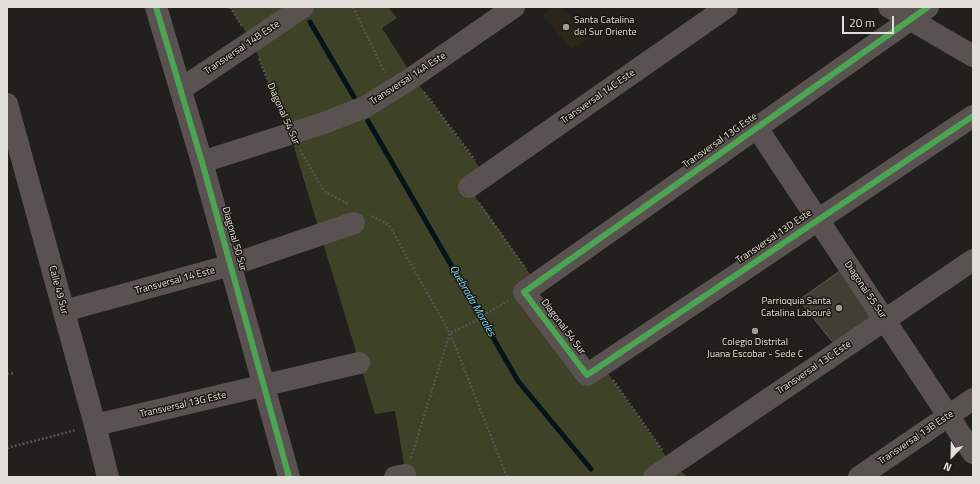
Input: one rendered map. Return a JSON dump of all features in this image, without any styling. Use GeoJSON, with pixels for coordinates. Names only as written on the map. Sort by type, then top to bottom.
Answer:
{"type":"FeatureCollection","features":[{"type":"Feature","properties":{"kind":"street","name":"Diagonal 50 Sur"},"geometry":{"type":"LineString","coordinates":[[156,7],[202,162],[289,477]]}},
{"type":"Feature","properties":{"kind":"street","name":"Transversal 14B Este"},"geometry":{"type":"LineString","coordinates":[[181,89],[303,7]]}},
{"type":"Feature","properties":{"kind":"street","name":"Transversal 14A Este"},"geometry":{"type":"LineString","coordinates":[[202,162],[324,123],[365,107],[413,77],[514,7]]}},
{"type":"Feature","properties":{"kind":"street","name":"Transversal 14C Este"},"geometry":{"type":"LineString","coordinates":[[477,182],[727,7]]}},
{"type":"Feature","properties":{"kind":"street"},"geometry":{"type":"LineString","coordinates":[[889,7],[973,56]]}},
{"type":"Feature","properties":{"kind":"street","name":"Transversal 13G Este"},"geometry":{"type":"LineString","coordinates":[[530,287],[928,7]]}},
{"type":"Feature","properties":{"kind":"street","name":"Calle 49 Sur"},"geometry":{"type":"LineString","coordinates":[[7,104],[108,477]]}},
{"type":"Feature","properties":{"kind":"street","name":"Transversal 13D Este"},"geometry":{"type":"LineString","coordinates":[[594,370],[973,116]]}},
{"type":"Feature","properties":{"kind":"street","name":"Diagonal 55 Sur"},"geometry":{"type":"LineString","coordinates":[[757,128],[973,453]]}},
{"type":"Feature","properties":{"kind":"street","name":"Transversal 14 Este"},"geometry":{"type":"LineString","coordinates":[[64,311],[231,265],[357,214]]}},
{"type":"Feature","properties":{"kind":"street","name":"Transversal 13C Este"},"geometry":{"type":"LineString","coordinates":[[654,477],[973,260]]}},
{"type":"Feature","properties":{"kind":"street","name":"Diagonal 54 Sur"},"geometry":{"type":"LineString","coordinates":[[530,287],[594,370]]}},
{"type":"Feature","properties":{"kind":"street","name":"Transversal 13G Este"},"geometry":{"type":"LineString","coordinates":[[95,425],[359,363]]}},
{"type":"Feature","properties":{"kind":"street","name":"Transversal 13B Este"},"geometry":{"type":"LineString","coordinates":[[859,477],[973,399]]}},
{"type":"Feature","properties":{"kind":"path"},"geometry":{"type":"LineString","coordinates":[[353,7],[393,90]]}},
{"type":"Feature","properties":{"kind":"path"},"geometry":{"type":"LineString","coordinates":[[413,77],[477,182],[530,287]]}},
{"type":"Feature","properties":{"kind":"path"},"geometry":{"type":"LineString","coordinates":[[400,476],[450,333],[471,324],[491,312]]}},
{"type":"Feature","properties":{"kind":"path"},"geometry":{"type":"LineString","coordinates":[[594,370],[672,465]]}},
{"type":"Feature","properties":{"kind":"path"},"geometry":{"type":"LineString","coordinates":[[7,374],[13,372]]}},
{"type":"Feature","properties":{"kind":"path"},"geometry":{"type":"LineString","coordinates":[[7,448],[95,425]]}},
{"type":"Feature","properties":{"kind":"shaded area","name":"Santa Catalina del Sur Oriente"},"geometry":{"type":"Polygon","coordinates":[[[553,7],[562,7],[589,39],[571,49],[542,15],[553,7]]]}},
{"type":"Feature","properties":{"kind":"green space"},"geometry":{"type":"Polygon","coordinates":[[[230,7],[388,7],[397,18],[382,28],[413,77],[486,176],[469,188],[536,283],[524,292],[587,375],[602,365],[672,465],[688,477],[406,477],[395,411],[375,414],[290,134],[252,41],[230,7]]]}},
{"type":"Feature","properties":{"kind":"building","name":"Parrioquia Santa Catalina Labouré"},"geometry":{"type":"Polygon","coordinates":[[[844,268],[879,317],[835,345],[799,300],[844,268]]]}},
{"type":"Feature","properties":{"kind":"waterway","name":"Quebrada Morales"},"geometry":{"type":"LineString","coordinates":[[310,22],[354,97]]}},
{"type":"Feature","properties":{"kind":"waterway","name":"Quebrada Morales"},"geometry":{"type":"LineString","coordinates":[[368,121],[518,381],[591,469]]}},
{"type":"Feature","properties":{"kind":"cycle path"},"geometry":{"type":"LineString","coordinates":[[156,7],[202,162],[289,477]]}},
{"type":"Feature","properties":{"kind":"cycle path"},"geometry":{"type":"LineString","coordinates":[[928,7],[524,292],[587,375],[973,116]]}},
{"type":"Feature","properties":{"kind":"place","name":"Santa Catalina del Sur Oriente"},"geometry":{"type":"Point","coordinates":[566,27]}},
{"type":"Feature","properties":{"kind":"place","name":"Parrioquia Santa Catalina Labouré"},"geometry":{"type":"Point","coordinates":[839,308]}},
{"type":"Feature","properties":{"kind":"place","name":"Colegio Distrital Juana Escobar - Sede C"},"geometry":{"type":"Point","coordinates":[755,331]}}]}
